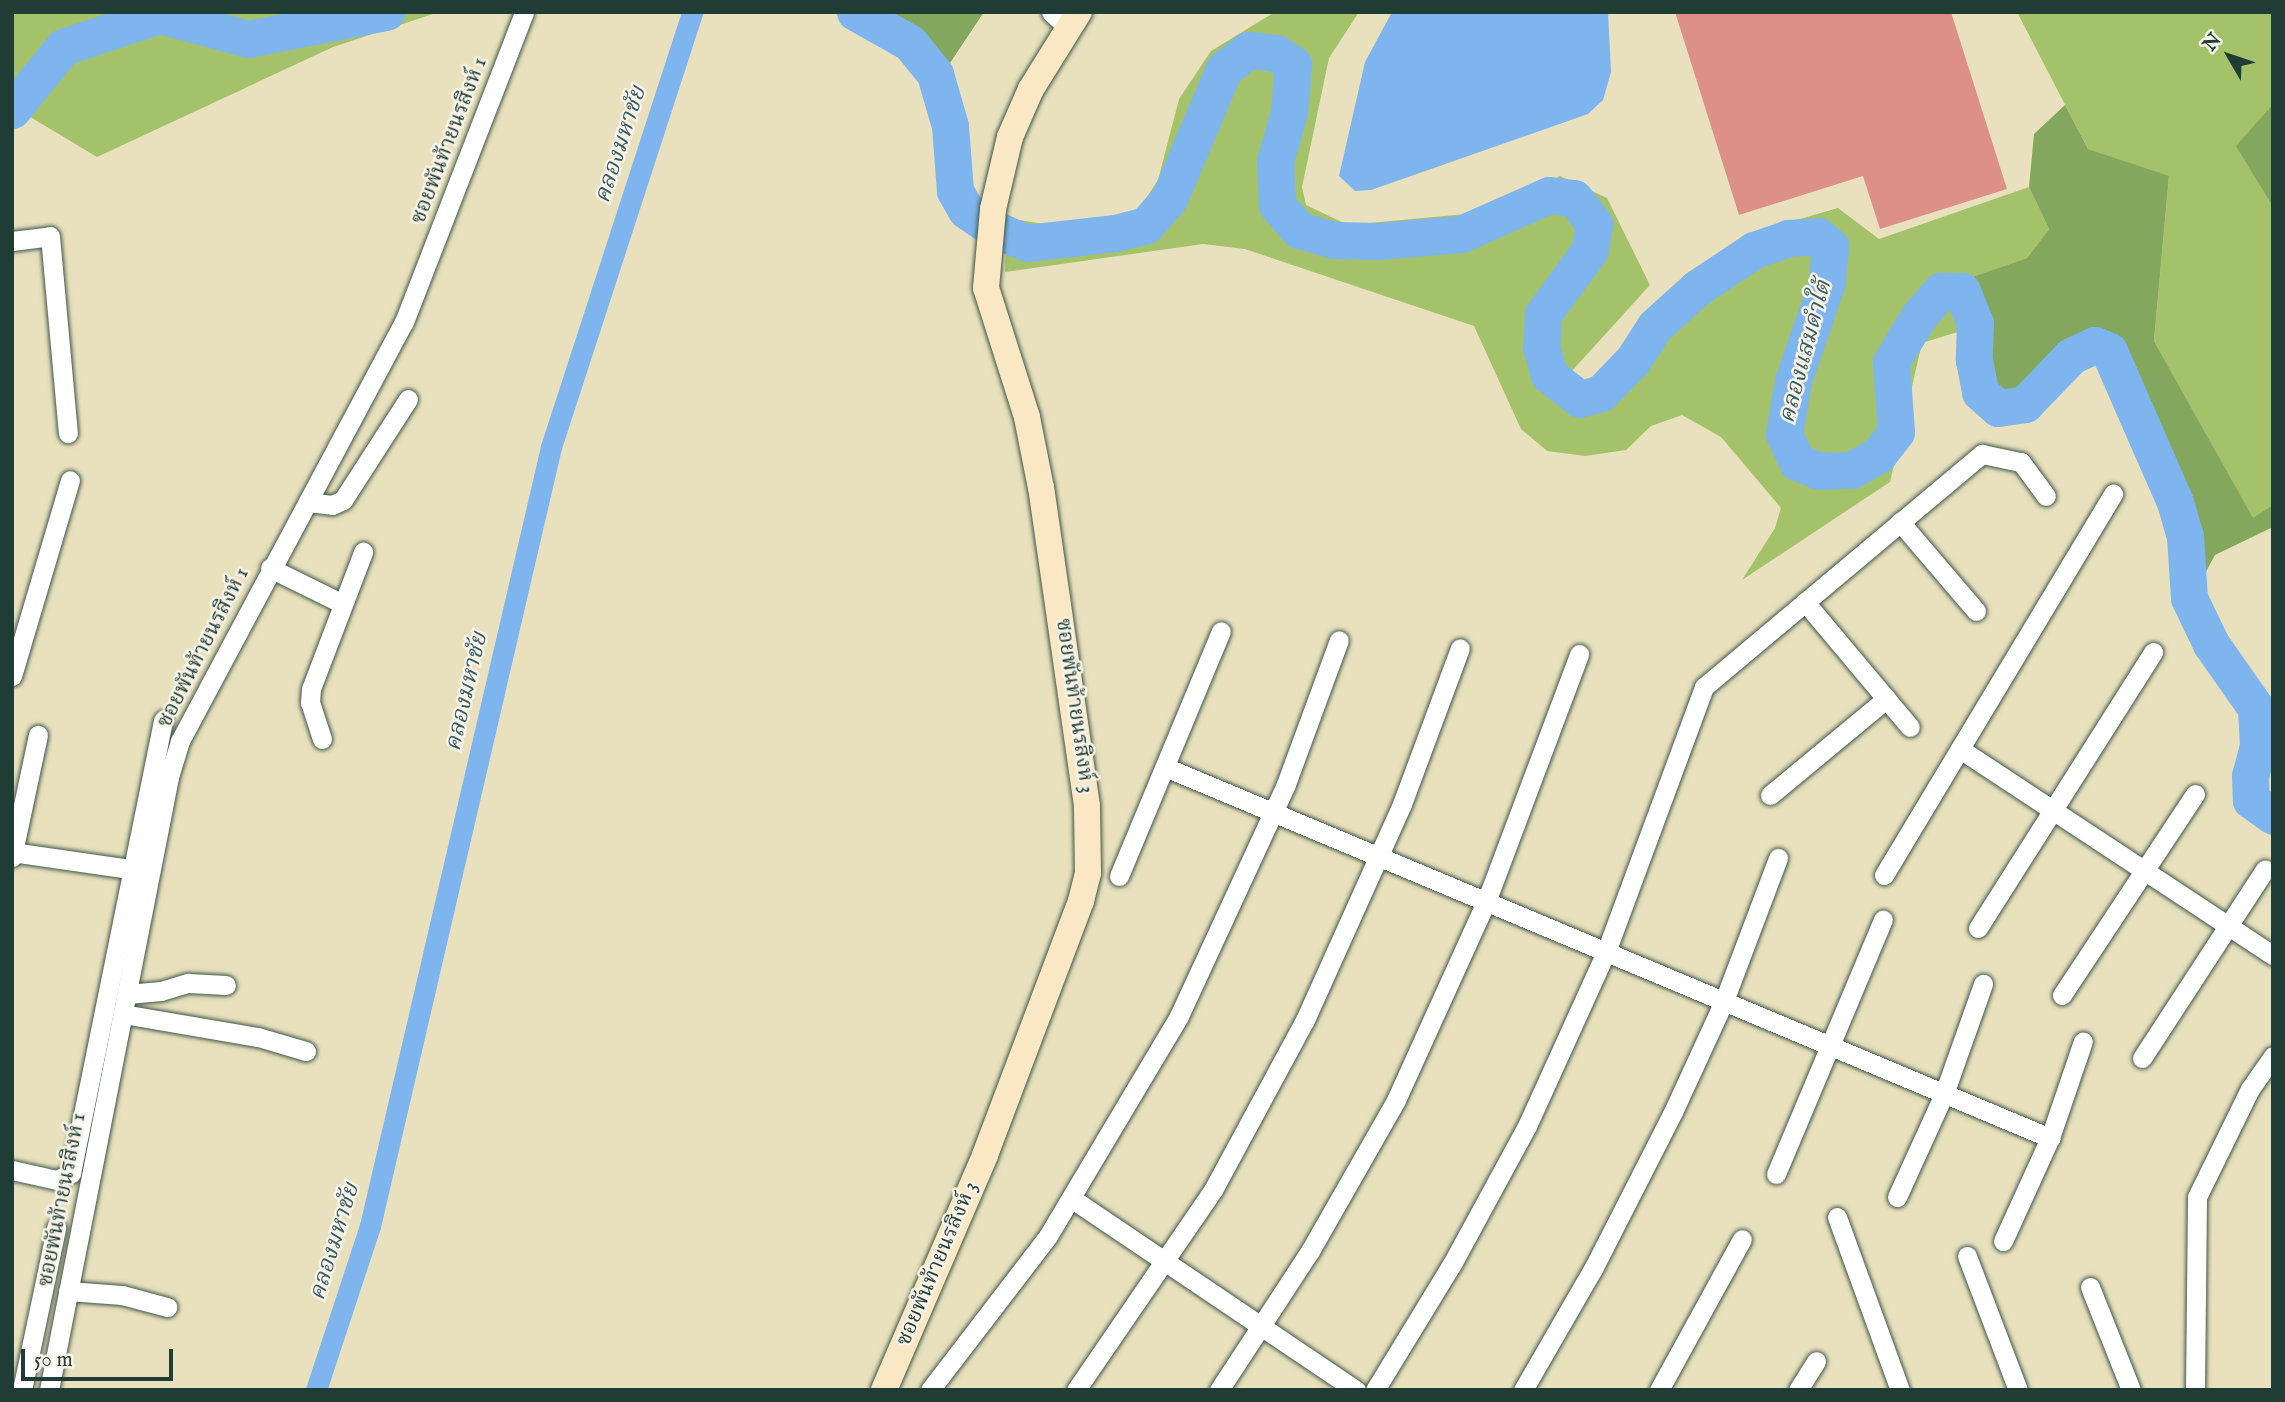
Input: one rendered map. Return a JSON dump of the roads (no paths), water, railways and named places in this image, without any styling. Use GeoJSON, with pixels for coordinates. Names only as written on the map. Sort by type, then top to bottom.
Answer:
{"type":"FeatureCollection","features":[{"type":"Feature","properties":{"kind":"street","name":"ซอยพันท้ายนรสิงห์ 1"},"geometry":{"type":"LineString","coordinates":[[49,1390],[122,1014],[180,741],[270,568],[404,323],[524,12]]}},
{"type":"Feature","properties":{"kind":"street","name":"ซอยพันท้ายนรสิงห์ 3"},"geometry":{"type":"LineString","coordinates":[[884,1390],[1036,1025],[1081,901],[1090,848],[1041,488],[1027,417],[990,306],[986,261],[993,209],[1010,137],[1066,17]]}},
{"type":"Feature","properties":{"kind":"street"},"geometry":{"type":"LineString","coordinates":[[12,240],[50,236],[68,433]]}},
{"type":"Feature","properties":{"kind":"street"},"geometry":{"type":"LineString","coordinates":[[308,502],[332,505],[343,500],[408,399]]}},
{"type":"Feature","properties":{"kind":"street"},"geometry":{"type":"LineString","coordinates":[[1375,1390],[1452,1264],[1527,1126],[1606,952],[1704,687],[1982,454],[2021,462],[2046,496]]}},
{"type":"Feature","properties":{"kind":"street"},"geometry":{"type":"LineString","coordinates":[[12,677],[70,480]]}},
{"type":"Feature","properties":{"kind":"street"},"geometry":{"type":"LineString","coordinates":[[1884,875],[2113,494]]}},
{"type":"Feature","properties":{"kind":"street"},"geometry":{"type":"LineString","coordinates":[[1900,522],[1976,611]]}},
{"type":"Feature","properties":{"kind":"street"},"geometry":{"type":"LineString","coordinates":[[322,739],[310,703],[311,689],[363,552]]}},
{"type":"Feature","properties":{"kind":"street"},"geometry":{"type":"LineString","coordinates":[[270,568],[343,604]]}},
{"type":"Feature","properties":{"kind":"street"},"geometry":{"type":"LineString","coordinates":[[1805,602],[1910,727]]}},
{"type":"Feature","properties":{"kind":"street"},"geometry":{"type":"LineString","coordinates":[[1119,876],[1221,631]]}},
{"type":"Feature","properties":{"kind":"street"},"geometry":{"type":"LineString","coordinates":[[930,1390],[1019,1278],[1071,1198],[1179,1016],[1273,813],[1339,640]]}},
{"type":"Feature","properties":{"kind":"street"},"geometry":{"type":"LineString","coordinates":[[1076,1390],[1167,1262],[1213,1190],[1306,1020],[1379,857],[1460,648]]}},
{"type":"Feature","properties":{"kind":"street"},"geometry":{"type":"LineString","coordinates":[[1979,928],[2153,652]]}},
{"type":"Feature","properties":{"kind":"street"},"geometry":{"type":"LineString","coordinates":[[1219,1390],[1262,1326],[1396,1100],[1486,902],[1578,654]]}},
{"type":"Feature","properties":{"kind":"street"},"geometry":{"type":"LineString","coordinates":[[1770,795],[1886,699]]}},
{"type":"Feature","properties":{"kind":"street"},"geometry":{"type":"LineString","coordinates":[[12,1170],[57,1180],[71,1173],[130,869],[163,720]]}},
{"type":"Feature","properties":{"kind":"street"},"geometry":{"type":"LineString","coordinates":[[38,736],[13,854],[130,869]]}},
{"type":"Feature","properties":{"kind":"street"},"geometry":{"type":"LineString","coordinates":[[1960,749],[2273,955]]}},
{"type":"Feature","properties":{"kind":"street"},"geometry":{"type":"LineString","coordinates":[[1165,767],[2050,1138]]}},
{"type":"Feature","properties":{"kind":"street"},"geometry":{"type":"LineString","coordinates":[[2062,995],[2195,794]]}},
{"type":"Feature","properties":{"kind":"street"},"geometry":{"type":"LineString","coordinates":[[1523,1390],[1598,1258],[1724,1001],[1778,858]]}},
{"type":"Feature","properties":{"kind":"street"},"geometry":{"type":"LineString","coordinates":[[2142,1058],[2265,869]]}},
{"type":"Feature","properties":{"kind":"street"},"geometry":{"type":"LineString","coordinates":[[1776,1174],[1832,1047],[1883,920]]}},
{"type":"Feature","properties":{"kind":"street"},"geometry":{"type":"LineString","coordinates":[[127,994],[161,991],[188,983],[226,985]]}},
{"type":"Feature","properties":{"kind":"street"},"geometry":{"type":"LineString","coordinates":[[1897,1197],[1944,1094],[1983,984]]}},
{"type":"Feature","properties":{"kind":"street"},"geometry":{"type":"LineString","coordinates":[[122,1014],[258,1037],[306,1051]]}},
{"type":"Feature","properties":{"kind":"street"},"geometry":{"type":"LineString","coordinates":[[2003,1241],[2050,1138],[2082,1041]]}},
{"type":"Feature","properties":{"kind":"street"},"geometry":{"type":"LineString","coordinates":[[2195,1390],[2197,1197],[2250,1089],[2273,1056]]}},
{"type":"Feature","properties":{"kind":"street"},"geometry":{"type":"LineString","coordinates":[[1071,1198],[1356,1390]]}},
{"type":"Feature","properties":{"kind":"street"},"geometry":{"type":"LineString","coordinates":[[1837,1217],[1900,1390]]}},
{"type":"Feature","properties":{"kind":"street"},"geometry":{"type":"LineString","coordinates":[[22,1390],[56,1228]]}},
{"type":"Feature","properties":{"kind":"street"},"geometry":{"type":"LineString","coordinates":[[1659,1390],[1742,1238]]}},
{"type":"Feature","properties":{"kind":"street"},"geometry":{"type":"LineString","coordinates":[[1967,1256],[2018,1390]]}},
{"type":"Feature","properties":{"kind":"street"},"geometry":{"type":"LineString","coordinates":[[2090,1287],[2131,1390]]}},
{"type":"Feature","properties":{"kind":"street"},"geometry":{"type":"LineString","coordinates":[[68,1291],[122,1295],[167,1307]]}},
{"type":"Feature","properties":{"kind":"street"},"geometry":{"type":"LineString","coordinates":[[1798,1390],[1816,1361]]}},
{"type":"Feature","properties":{"kind":"water"},"geometry":{"type":"Polygon","coordinates":[[[1392,12],[1608,12],[1611,72],[1603,100],[1588,114],[1371,190],[1355,191],[1339,176],[1365,62],[1392,12]]]}},
{"type":"Feature","properties":{"kind":"waterway"},"geometry":{"type":"LineString","coordinates":[[12,110],[63,47],[159,15],[248,39],[386,12]]}},
{"type":"Feature","properties":{"kind":"waterway","name":"คลองมหาชัย"},"geometry":{"type":"LineString","coordinates":[[316,1390],[370,1226],[551,447],[692,12]]}},
{"type":"Feature","properties":{"kind":"waterway","name":"คลองแสมดำใต้"},"geometry":{"type":"LineString","coordinates":[[855,12],[910,43],[935,74],[950,126],[955,191],[966,210],[992,228],[1027,243],[1115,233],[1146,225],[1169,199],[1224,69],[1248,50],[1276,53],[1293,64],[1289,112],[1275,161],[1277,205],[1299,230],[1334,240],[1379,241],[1461,234],[1549,195],[1574,198],[1594,224],[1590,250],[1543,314],[1541,347],[1549,375],[1580,399],[1601,393],[1633,360],[1655,326],[1697,288],[1754,250],[1788,238],[1818,236],[1830,246],[1827,282],[1793,381],[1784,434],[1797,462],[1819,471],[1851,470],[1878,455],[1896,432],[1891,362],[1918,317],[1941,291],[1962,291],[1975,323],[1974,360],[1980,392],[1998,408],[2025,404],[2071,356],[2095,345],[2109,351],[2175,502],[2185,536],[2189,598],[2211,644],[2256,708],[2258,746],[2250,776],[2251,800],[2273,816]]}}]}
